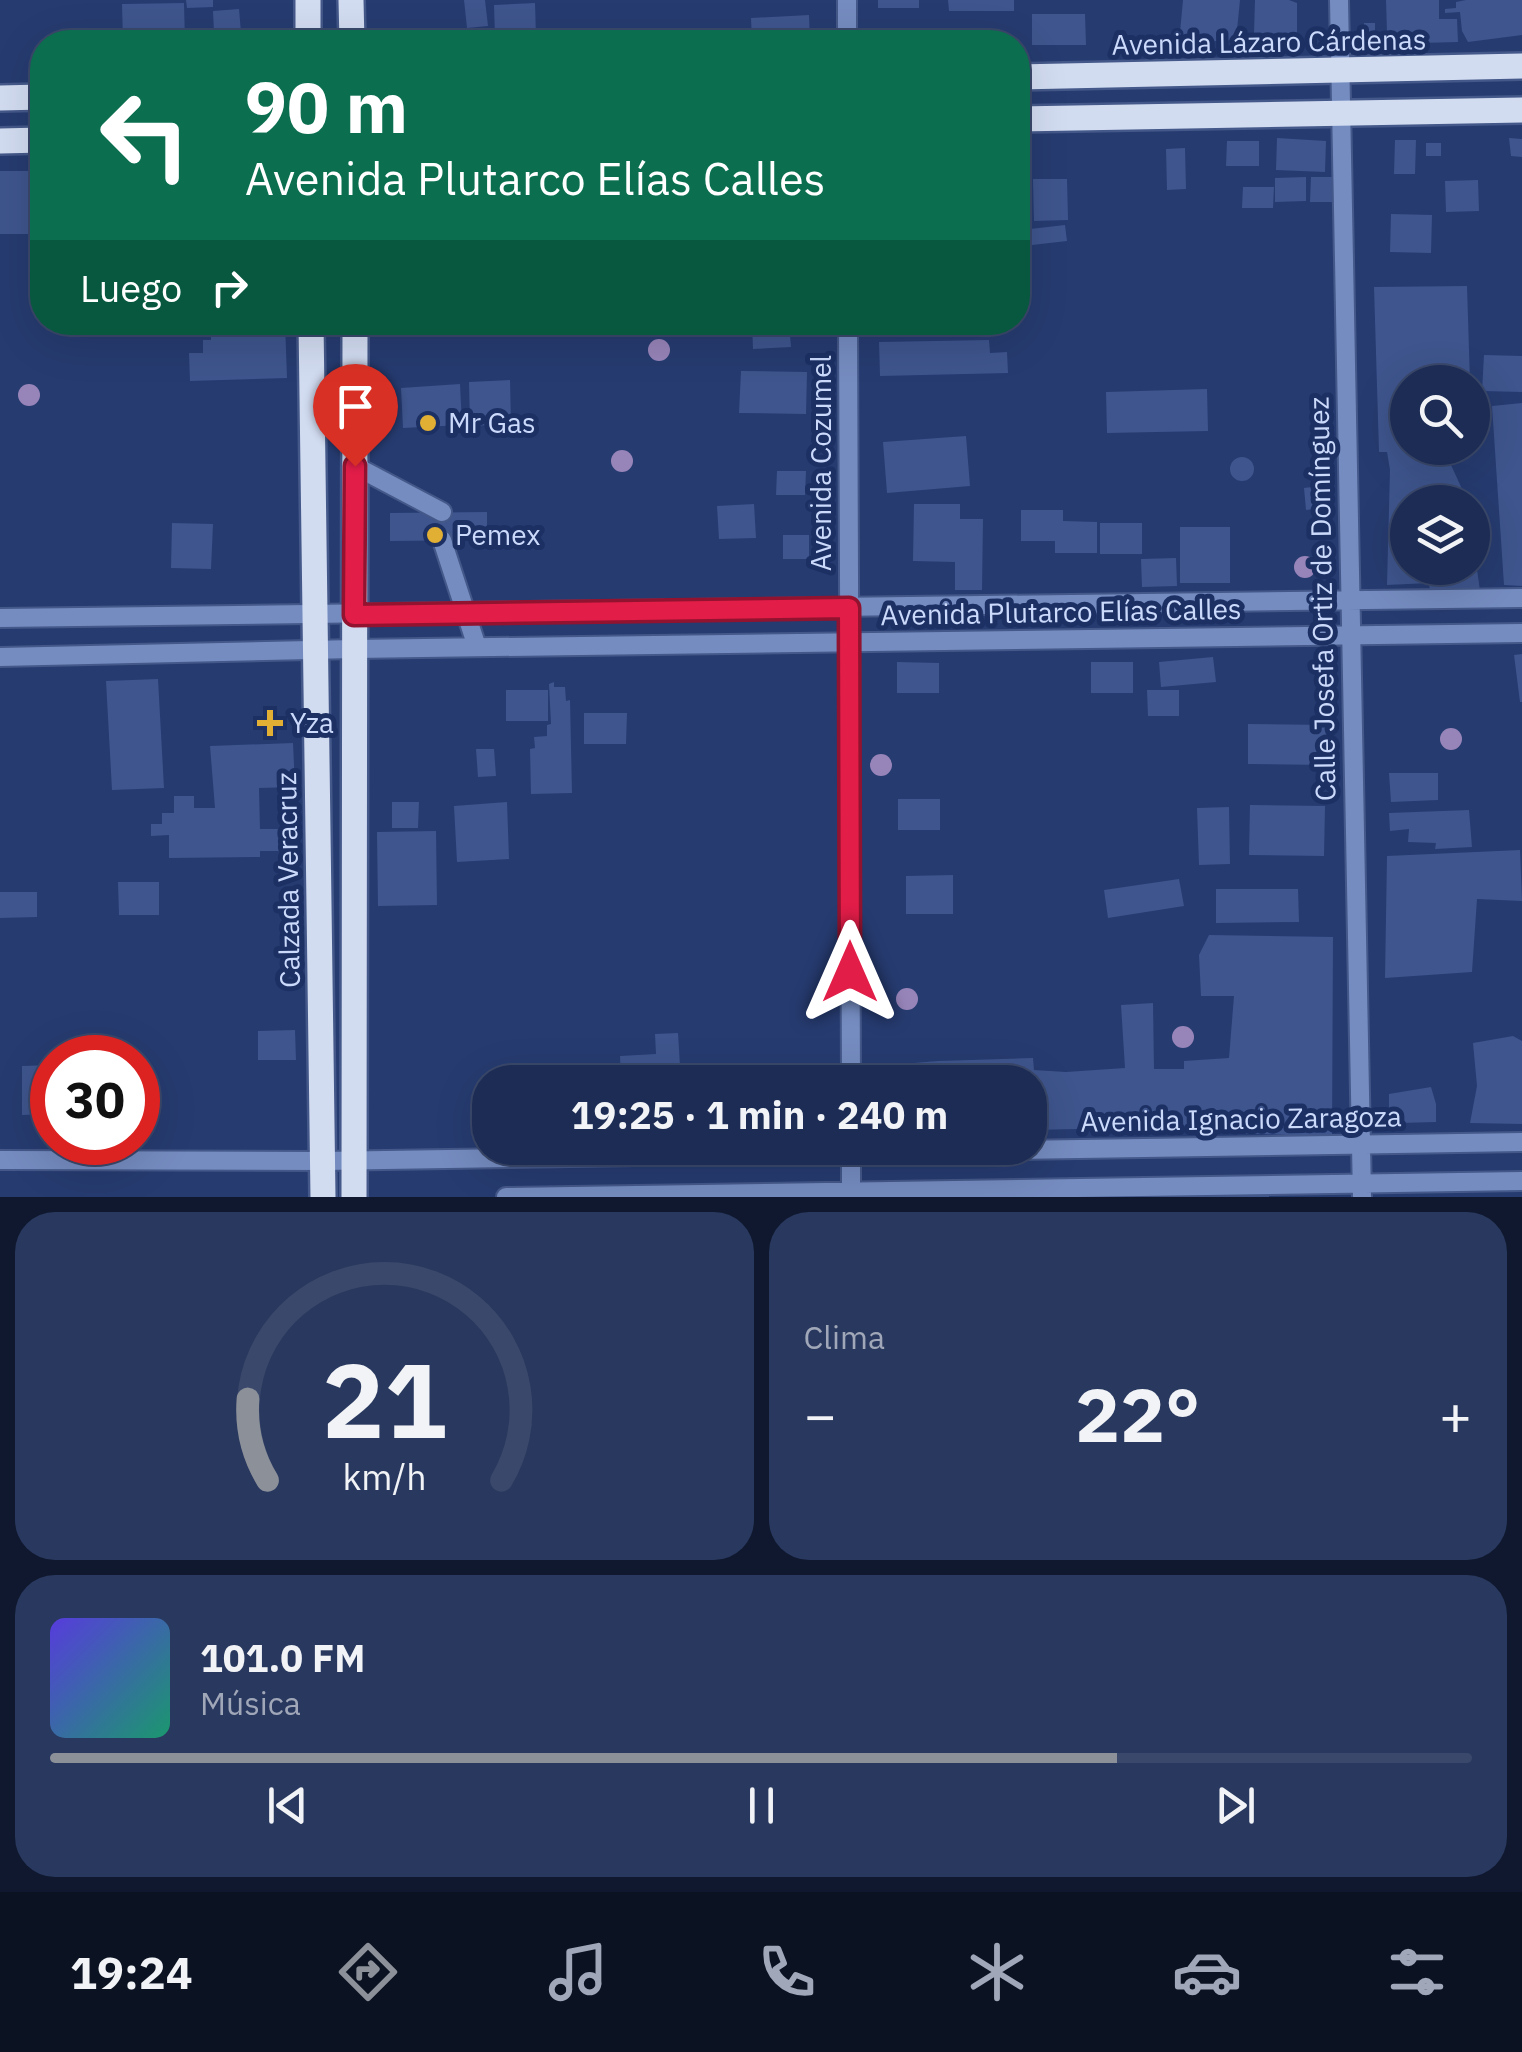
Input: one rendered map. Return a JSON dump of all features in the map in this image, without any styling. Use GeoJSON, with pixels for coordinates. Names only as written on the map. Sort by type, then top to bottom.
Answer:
{"type":"FeatureCollection","features":[{"type":"Feature","properties":{"kind":"main road"},"geometry":{"type":"LineString","coordinates":[[308,0],[308,30]]}},
{"type":"Feature","properties":{"kind":"main road"},"geometry":{"type":"LineString","coordinates":[[351,0],[352,30]]}},
{"type":"Feature","properties":{"kind":"main road","name":"Avenida Lázaro Cárdenas"},"geometry":{"type":"LineString","coordinates":[[1030,77],[1522,66]]}},
{"type":"Feature","properties":{"kind":"main road"},"geometry":{"type":"LineString","coordinates":[[0,98],[30,97]]}},
{"type":"Feature","properties":{"kind":"main road"},"geometry":{"type":"LineString","coordinates":[[1030,119],[1522,110]]}},
{"type":"Feature","properties":{"kind":"main road"},"geometry":{"type":"LineString","coordinates":[[0,141],[30,140]]}},
{"type":"Feature","properties":{"kind":"main road","name":"Calzada Veracruz"},"geometry":{"type":"LineString","coordinates":[[311,335],[323,1197]]}},
{"type":"Feature","properties":{"kind":"main road"},"geometry":{"type":"LineString","coordinates":[[354,1197],[355,335]]}},
{"type":"Feature","properties":{"kind":"street"},"geometry":{"type":"LineString","coordinates":[[847,0],[847,30]]}},
{"type":"Feature","properties":{"kind":"street","name":"Calle Josefa Ortiz de Domínguez"},"geometry":{"type":"LineString","coordinates":[[1339,0],[1362,1190]]}},
{"type":"Feature","properties":{"kind":"street","name":"Avenida Cozumel"},"geometry":{"type":"LineString","coordinates":[[848,335],[851,1065]]}},
{"type":"Feature","properties":{"kind":"street"},"geometry":{"type":"LineString","coordinates":[[355,466],[442,512]]}},
{"type":"Feature","properties":{"kind":"street"},"geometry":{"type":"LineString","coordinates":[[442,540],[476,647]]}},
{"type":"Feature","properties":{"kind":"street","name":"Avenida Plutarco Elías Calles"},"geometry":{"type":"LineString","coordinates":[[0,618],[1522,598]]}},
{"type":"Feature","properties":{"kind":"street","name":"Avenida Plutarco Elías Calles"},"geometry":{"type":"LineString","coordinates":[[0,658],[1522,632]]}},
{"type":"Feature","properties":{"kind":"street","name":"Avenida Ignacio Zaragoza"},"geometry":{"type":"LineString","coordinates":[[1047,1148],[1522,1142]]}},
{"type":"Feature","properties":{"kind":"street","name":"Avenida Ignacio Zaragoza"},"geometry":{"type":"LineString","coordinates":[[0,1160],[472,1158]]}},
{"type":"Feature","properties":{"kind":"street"},"geometry":{"type":"LineString","coordinates":[[851,1165],[852,1194]]}},
{"type":"Feature","properties":{"kind":"street"},"geometry":{"type":"LineString","coordinates":[[506,1197],[1362,1190],[1522,1181]]}},
{"type":"Feature","properties":{"kind":"building"},"geometry":{"type":"Polygon","coordinates":[[[186,0],[213,0],[213,7],[187,8],[186,0]]]}},
{"type":"Feature","properties":{"kind":"building"},"geometry":{"type":"Polygon","coordinates":[[[464,0],[485,0],[488,26],[467,28],[464,0]]]}},
{"type":"Feature","properties":{"kind":"building"},"geometry":{"type":"Polygon","coordinates":[[[878,0],[919,0],[919,8],[878,8],[878,0]]]}},
{"type":"Feature","properties":{"kind":"building"},"geometry":{"type":"Polygon","coordinates":[[[948,0],[1014,0],[1014,11],[949,11],[948,0]]]}},
{"type":"Feature","properties":{"kind":"building"},"geometry":{"type":"Polygon","coordinates":[[[1183,0],[1240,0],[1236,40],[1179,43],[1183,0]]]}},
{"type":"Feature","properties":{"kind":"building"},"geometry":{"type":"Polygon","coordinates":[[[1255,0],[1297,3],[1297,34],[1254,33],[1255,0]]]}},
{"type":"Feature","properties":{"kind":"building"},"geometry":{"type":"Polygon","coordinates":[[[1386,0],[1439,0],[1439,19],[1457,19],[1458,42],[1421,43],[1421,33],[1387,33],[1386,0]]]}},
{"type":"Feature","properties":{"kind":"building"},"geometry":{"type":"Polygon","coordinates":[[[1522,0],[1522,35],[1468,42],[1460,12],[1445,13],[1445,9],[1456,8],[1456,2],[1522,0]]]}},
{"type":"Feature","properties":{"kind":"building"},"geometry":{"type":"Polygon","coordinates":[[[184,3],[185,30],[123,30],[122,4],[184,3]]]}},
{"type":"Feature","properties":{"kind":"building"},"geometry":{"type":"Polygon","coordinates":[[[535,3],[536,30],[495,30],[494,5],[535,3]]]}},
{"type":"Feature","properties":{"kind":"building"},"geometry":{"type":"Polygon","coordinates":[[[239,9],[241,30],[214,30],[213,11],[239,9]]]}},
{"type":"Feature","properties":{"kind":"building"},"geometry":{"type":"Polygon","coordinates":[[[1032,14],[1085,14],[1086,45],[1032,45],[1032,14]]]}},
{"type":"Feature","properties":{"kind":"building"},"geometry":{"type":"Polygon","coordinates":[[[809,15],[810,30],[752,30],[751,18],[809,15]]]}},
{"type":"Feature","properties":{"kind":"building"},"geometry":{"type":"Polygon","coordinates":[[[1364,23],[1375,23],[1375,36],[1406,35],[1406,48],[1365,49],[1364,23]]]}},
{"type":"Feature","properties":{"kind":"building"},"geometry":{"type":"Polygon","coordinates":[[[1277,138],[1326,141],[1325,172],[1276,170],[1277,138]]]}},
{"type":"Feature","properties":{"kind":"building"},"geometry":{"type":"Polygon","coordinates":[[[1509,138],[1522,139],[1522,157],[1511,156],[1509,138]]]}},
{"type":"Feature","properties":{"kind":"building"},"geometry":{"type":"Polygon","coordinates":[[[1395,140],[1416,140],[1415,174],[1394,174],[1395,140]]]}},
{"type":"Feature","properties":{"kind":"building"},"geometry":{"type":"Polygon","coordinates":[[[1227,141],[1259,141],[1259,166],[1226,166],[1227,141]]]}},
{"type":"Feature","properties":{"kind":"building"},"geometry":{"type":"Polygon","coordinates":[[[1426,143],[1441,143],[1441,156],[1426,156],[1426,143]]]}},
{"type":"Feature","properties":{"kind":"building"},"geometry":{"type":"Polygon","coordinates":[[[1185,148],[1186,189],[1167,190],[1166,149],[1185,148]]]}},
{"type":"Feature","properties":{"kind":"building"},"geometry":{"type":"Polygon","coordinates":[[[0,171],[28,171],[29,234],[0,234],[0,171]]]}},
{"type":"Feature","properties":{"kind":"building"},"geometry":{"type":"Polygon","coordinates":[[[1306,177],[1306,201],[1275,202],[1275,178],[1306,177]]]}},
{"type":"Feature","properties":{"kind":"building"},"geometry":{"type":"Polygon","coordinates":[[[1311,177],[1338,177],[1338,202],[1310,202],[1311,177]]]}},
{"type":"Feature","properties":{"kind":"building"},"geometry":{"type":"Polygon","coordinates":[[[1033,179],[1067,179],[1068,220],[1034,221],[1033,179]]]}},
{"type":"Feature","properties":{"kind":"building"},"geometry":{"type":"Polygon","coordinates":[[[1478,180],[1479,211],[1446,212],[1445,181],[1478,180]]]}},
{"type":"Feature","properties":{"kind":"building"},"geometry":{"type":"Polygon","coordinates":[[[1243,187],[1274,187],[1273,208],[1242,208],[1243,187]]]}},
{"type":"Feature","properties":{"kind":"building"},"geometry":{"type":"Polygon","coordinates":[[[1391,214],[1432,215],[1431,253],[1390,252],[1391,214]]]}},
{"type":"Feature","properties":{"kind":"building"},"geometry":{"type":"Polygon","coordinates":[[[1065,225],[1067,241],[1032,245],[1030,229],[1065,225]]]}},
{"type":"Feature","properties":{"kind":"building"},"geometry":{"type":"Polygon","coordinates":[[[1467,286],[1469,365],[1390,365],[1390,465],[1451,465],[1460,485],[1390,485],[1390,585],[1387,585],[1390,470],[1387,452],[1379,452],[1374,287],[1467,286]]]}},
{"type":"Feature","properties":{"kind":"building"},"geometry":{"type":"Polygon","coordinates":[[[211,335],[285,335],[287,378],[190,381],[189,353],[203,353],[203,340],[211,340],[211,335]]]}},
{"type":"Feature","properties":{"kind":"building"},"geometry":{"type":"Polygon","coordinates":[[[752,335],[790,335],[791,347],[753,349],[752,335]]]}},
{"type":"Feature","properties":{"kind":"building"},"geometry":{"type":"Polygon","coordinates":[[[989,340],[990,353],[1007,352],[1008,373],[880,376],[879,342],[989,340]]]}},
{"type":"Feature","properties":{"kind":"building"},"geometry":{"type":"Polygon","coordinates":[[[1484,355],[1522,356],[1522,392],[1490,391],[1490,365],[1483,365],[1484,355]]]}},
{"type":"Feature","properties":{"kind":"building"},"geometry":{"type":"Polygon","coordinates":[[[741,371],[807,372],[806,414],[739,413],[741,371]]]}},
{"type":"Feature","properties":{"kind":"building"},"geometry":{"type":"Polygon","coordinates":[[[510,380],[511,424],[470,426],[469,382],[510,380]]]}},
{"type":"Feature","properties":{"kind":"building"},"geometry":{"type":"Polygon","coordinates":[[[460,384],[462,425],[403,428],[401,388],[460,384]]]}},
{"type":"Feature","properties":{"kind":"building"},"geometry":{"type":"Polygon","coordinates":[[[1207,389],[1208,431],[1107,433],[1106,392],[1207,389]]]}},
{"type":"Feature","properties":{"kind":"building"},"geometry":{"type":"Polygon","coordinates":[[[1522,403],[1522,586],[1504,585],[1492,406],[1522,403]]]}},
{"type":"Feature","properties":{"kind":"building"},"geometry":{"type":"Polygon","coordinates":[[[966,436],[970,486],[887,493],[883,442],[966,436]]]}},
{"type":"Feature","properties":{"kind":"building"},"geometry":{"type":"Polygon","coordinates":[[[1242,457],[1254,469],[1242,481],[1230,469],[1242,457]]]}},
{"type":"Feature","properties":{"kind":"building"},"geometry":{"type":"Polygon","coordinates":[[[777,471],[806,471],[805,495],[776,495],[777,471]]]}},
{"type":"Feature","properties":{"kind":"building"},"geometry":{"type":"Polygon","coordinates":[[[1320,486],[1322,508],[1306,510],[1304,488],[1320,486]]]}},
{"type":"Feature","properties":{"kind":"building"},"geometry":{"type":"Polygon","coordinates":[[[754,504],[756,538],[719,539],[717,506],[754,504]]]}},
{"type":"Feature","properties":{"kind":"building"},"geometry":{"type":"Polygon","coordinates":[[[914,504],[960,504],[960,519],[983,519],[982,590],[955,590],[955,562],[913,561],[914,504]]]}},
{"type":"Feature","properties":{"kind":"building"},"geometry":{"type":"Polygon","coordinates":[[[1021,510],[1063,510],[1063,521],[1097,522],[1097,553],[1055,553],[1055,541],[1021,541],[1021,510]]]}},
{"type":"Feature","properties":{"kind":"building"},"geometry":{"type":"Polygon","coordinates":[[[487,512],[487,540],[390,541],[390,513],[487,512]]]}},
{"type":"Feature","properties":{"kind":"building"},"geometry":{"type":"Polygon","coordinates":[[[172,523],[213,524],[211,569],[171,568],[172,523]]]}},
{"type":"Feature","properties":{"kind":"building"},"geometry":{"type":"Polygon","coordinates":[[[1100,523],[1142,523],[1142,554],[1100,554],[1100,523]]]}},
{"type":"Feature","properties":{"kind":"building"},"geometry":{"type":"Polygon","coordinates":[[[1180,527],[1230,527],[1230,583],[1180,583],[1180,527]]]}},
{"type":"Feature","properties":{"kind":"building"},"geometry":{"type":"Polygon","coordinates":[[[783,535],[809,535],[809,559],[783,559],[783,535]]]}},
{"type":"Feature","properties":{"kind":"building"},"geometry":{"type":"Polygon","coordinates":[[[1176,558],[1177,586],[1142,587],[1141,559],[1176,558]]]}},
{"type":"Feature","properties":{"kind":"building"},"geometry":{"type":"Polygon","coordinates":[[[1429,585],[1479,585],[1480,591],[1430,591],[1429,585]]]}},
{"type":"Feature","properties":{"kind":"building"},"geometry":{"type":"Polygon","coordinates":[[[1522,654],[1522,702],[1520,702],[1514,655],[1522,654]]]}},
{"type":"Feature","properties":{"kind":"building"},"geometry":{"type":"Polygon","coordinates":[[[1213,657],[1216,682],[1161,687],[1159,662],[1213,657]]]}},
{"type":"Feature","properties":{"kind":"building"},"geometry":{"type":"Polygon","coordinates":[[[897,662],[939,663],[939,693],[897,693],[897,662]]]}},
{"type":"Feature","properties":{"kind":"building"},"geometry":{"type":"Polygon","coordinates":[[[1091,662],[1133,662],[1133,693],[1091,693],[1091,662]]]}},
{"type":"Feature","properties":{"kind":"building"},"geometry":{"type":"Polygon","coordinates":[[[158,679],[164,788],[112,790],[106,681],[158,679]]]}},
{"type":"Feature","properties":{"kind":"building"},"geometry":{"type":"Polygon","coordinates":[[[554,682],[554,687],[565,687],[566,701],[570,700],[572,793],[531,794],[530,749],[535,748],[534,737],[547,736],[547,725],[551,724],[549,684],[554,682]]]}},
{"type":"Feature","properties":{"kind":"building"},"geometry":{"type":"Polygon","coordinates":[[[506,690],[548,690],[548,721],[506,721],[506,690]]]}},
{"type":"Feature","properties":{"kind":"building"},"geometry":{"type":"Polygon","coordinates":[[[1147,690],[1179,690],[1179,716],[1148,716],[1147,690]]]}},
{"type":"Feature","properties":{"kind":"building"},"geometry":{"type":"Polygon","coordinates":[[[584,713],[627,713],[626,744],[584,744],[584,713]]]}},
{"type":"Feature","properties":{"kind":"building"},"geometry":{"type":"Polygon","coordinates":[[[1248,724],[1327,725],[1326,765],[1248,764],[1248,724]]]}},
{"type":"Feature","properties":{"kind":"building"},"geometry":{"type":"Polygon","coordinates":[[[293,743],[295,787],[259,788],[260,829],[284,829],[284,851],[260,851],[260,857],[169,858],[169,835],[151,836],[151,824],[162,824],[162,813],[174,813],[174,796],[194,796],[194,808],[215,808],[210,746],[293,743]]]}},
{"type":"Feature","properties":{"kind":"building"},"geometry":{"type":"Polygon","coordinates":[[[476,749],[494,749],[496,776],[478,777],[476,749]]]}},
{"type":"Feature","properties":{"kind":"building"},"geometry":{"type":"Polygon","coordinates":[[[1389,773],[1438,773],[1438,800],[1391,802],[1389,773]]]}},
{"type":"Feature","properties":{"kind":"building"},"geometry":{"type":"Polygon","coordinates":[[[898,799],[940,799],[940,830],[898,830],[898,799]]]}},
{"type":"Feature","properties":{"kind":"building"},"geometry":{"type":"Polygon","coordinates":[[[392,802],[419,802],[418,828],[392,828],[392,802]]]}},
{"type":"Feature","properties":{"kind":"building"},"geometry":{"type":"Polygon","coordinates":[[[507,802],[509,859],[457,862],[454,806],[507,802]]]}},
{"type":"Feature","properties":{"kind":"building"},"geometry":{"type":"Polygon","coordinates":[[[1250,805],[1325,806],[1324,856],[1249,855],[1250,805]]]}},
{"type":"Feature","properties":{"kind":"building"},"geometry":{"type":"Polygon","coordinates":[[[1229,807],[1230,864],[1199,865],[1197,808],[1229,807]]]}},
{"type":"Feature","properties":{"kind":"building"},"geometry":{"type":"Polygon","coordinates":[[[1469,810],[1472,847],[1435,849],[1436,843],[1408,842],[1409,829],[1390,831],[1389,813],[1469,810]]]}},
{"type":"Feature","properties":{"kind":"building"},"geometry":{"type":"Polygon","coordinates":[[[436,831],[437,905],[378,906],[377,832],[436,831]]]}},
{"type":"Feature","properties":{"kind":"building"},"geometry":{"type":"Polygon","coordinates":[[[1520,850],[1522,901],[1477,899],[1472,972],[1385,978],[1387,856],[1520,850]]]}},
{"type":"Feature","properties":{"kind":"building"},"geometry":{"type":"Polygon","coordinates":[[[953,875],[953,914],[906,914],[906,876],[953,875]]]}},
{"type":"Feature","properties":{"kind":"building"},"geometry":{"type":"Polygon","coordinates":[[[1179,879],[1184,906],[1108,918],[1104,890],[1179,879]]]}},
{"type":"Feature","properties":{"kind":"building"},"geometry":{"type":"Polygon","coordinates":[[[118,882],[159,882],[159,915],[119,915],[118,882]]]}},
{"type":"Feature","properties":{"kind":"building"},"geometry":{"type":"Polygon","coordinates":[[[1216,889],[1298,889],[1299,922],[1216,923],[1216,889]]]}},
{"type":"Feature","properties":{"kind":"building"},"geometry":{"type":"Polygon","coordinates":[[[0,892],[37,892],[37,917],[0,918],[0,892]]]}},
{"type":"Feature","properties":{"kind":"building"},"geometry":{"type":"Polygon","coordinates":[[[1209,935],[1333,937],[1332,1137],[1126,1128],[1047,1130],[1047,1071],[1125,1068],[1121,1005],[1153,1003],[1154,1069],[1184,1069],[1184,1061],[1229,1058],[1234,996],[1201,996],[1199,955],[1209,935]]]}},
{"type":"Feature","properties":{"kind":"building"},"geometry":{"type":"Polygon","coordinates":[[[295,1030],[296,1060],[258,1060],[258,1031],[295,1030]]]}},
{"type":"Feature","properties":{"kind":"building"},"geometry":{"type":"Polygon","coordinates":[[[678,1033],[680,1065],[620,1065],[620,1056],[656,1054],[655,1034],[678,1033]]]}},
{"type":"Feature","properties":{"kind":"building"},"geometry":{"type":"Polygon","coordinates":[[[1513,1036],[1522,1041],[1522,1124],[1470,1123],[1477,1086],[1473,1043],[1513,1036]]]}},
{"type":"Feature","properties":{"kind":"building"},"geometry":{"type":"Polygon","coordinates":[[[1033,1058],[1034,1065],[889,1065],[938,1061],[1033,1058]]]}},
{"type":"Feature","properties":{"kind":"building"},"geometry":{"type":"Polygon","coordinates":[[[22,1066],[30,1066],[30,1115],[22,1115],[22,1066]]]}},
{"type":"Feature","properties":{"kind":"building"},"geometry":{"type":"Polygon","coordinates":[[[1431,1087],[1436,1122],[1400,1123],[1389,1112],[1389,1094],[1431,1087]]]}},
{"type":"Feature","properties":{"kind":"building"},"geometry":{"type":"Polygon","coordinates":[[[1205,1191],[1269,1192],[1269,1197],[1205,1197],[1205,1191]]]}},
{"type":"Feature","properties":{"kind":"place","name":"Mr Gas"},"geometry":{"type":"Point","coordinates":[428,423]}},
{"type":"Feature","properties":{"kind":"place","name":"Pemex"},"geometry":{"type":"Point","coordinates":[435,535]}},
{"type":"Feature","properties":{"kind":"place","name":"Yza"},"geometry":{"type":"Point","coordinates":[270,723]}},
{"type":"Feature","properties":{"kind":"route"},"geometry":{"type":"LineString","coordinates":[[355,466],[354,615],[849,608],[850,972]]}}]}
